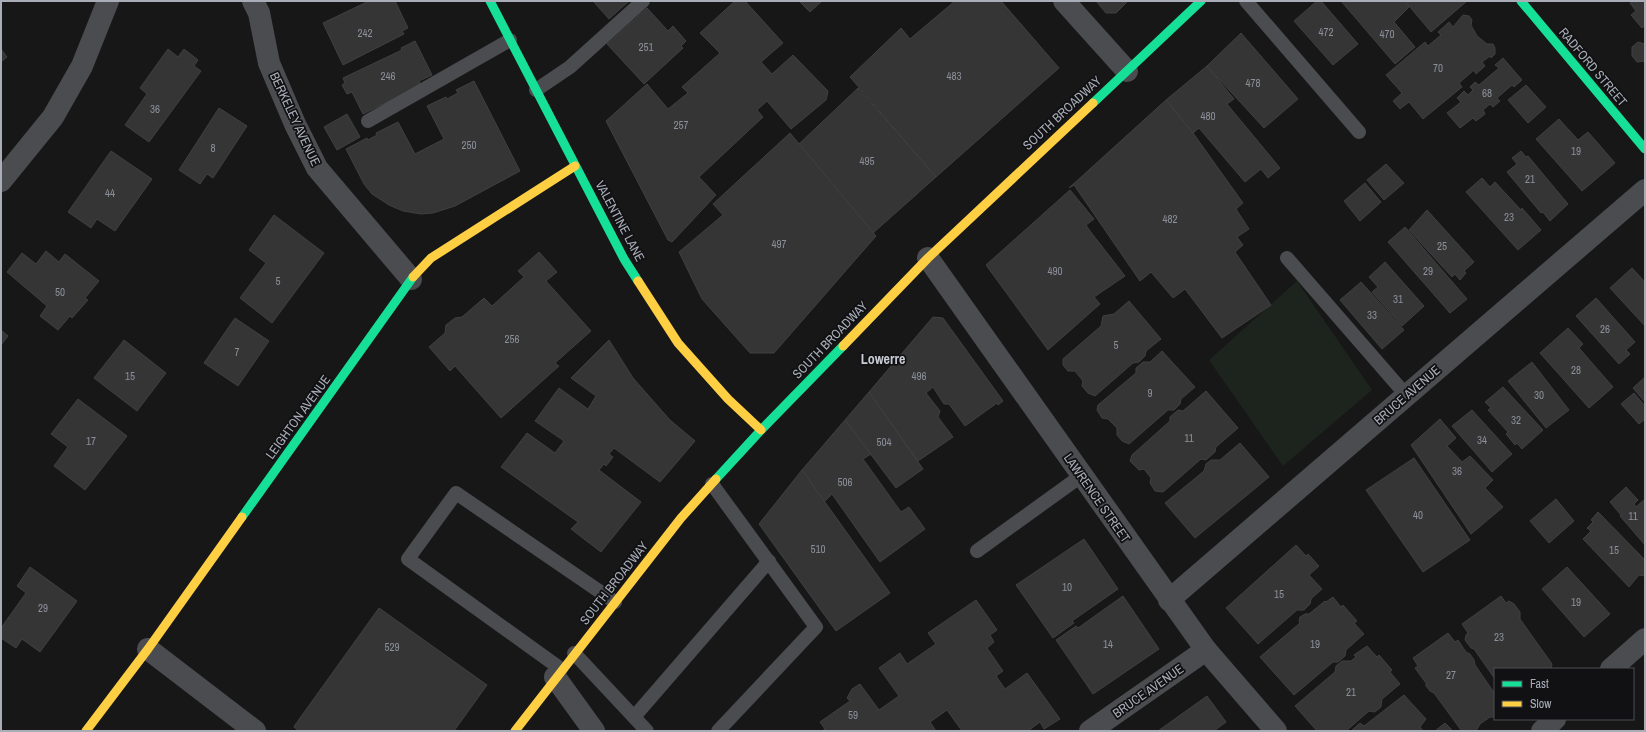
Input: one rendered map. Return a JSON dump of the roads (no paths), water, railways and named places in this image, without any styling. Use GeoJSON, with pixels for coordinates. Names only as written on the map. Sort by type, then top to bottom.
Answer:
{"type":"FeatureCollection","features":[{"type":"Feature","properties":{"kind":"street"},"geometry":{"type":"LineString","coordinates":[[1,181],[53,117],[82,66],[108,1]]}},
{"type":"Feature","properties":{"kind":"street","name":"BERKELEY AVENUE"},"geometry":{"type":"LineString","coordinates":[[253,1],[259,13],[269,63],[295,124],[317,168],[411,279]]}},
{"type":"Feature","properties":{"kind":"street","name":"VALENTINE LANE"},"geometry":{"type":"LineString","coordinates":[[490,1],[624,259],[678,343],[728,399],[761,430]]}},
{"type":"Feature","properties":{"kind":"street"},"geometry":{"type":"LineString","coordinates":[[1064,1],[1127,71]]}},
{"type":"Feature","properties":{"kind":"street","name":"SOUTH BROADWAY"},"geometry":{"type":"LineString","coordinates":[[515,731],[558,673],[681,518],[761,430],[928,258],[1201,1]]}},
{"type":"Feature","properties":{"kind":"street","name":"RADFORD STREET"},"geometry":{"type":"LineString","coordinates":[[1521,1],[1645,149]]}},
{"type":"Feature","properties":{"kind":"street","name":"LEIGHTON AVENUE"},"geometry":{"type":"LineString","coordinates":[[86,731],[148,649],[411,279],[431,258],[575,166]]}},
{"type":"Feature","properties":{"kind":"street","name":"BRUCE AVENUE"},"geometry":{"type":"LineString","coordinates":[[1169,600],[1645,190]]}},
{"type":"Feature","properties":{"kind":"street","name":"LAWRENCE STREET"},"geometry":{"type":"LineString","coordinates":[[928,258],[1169,600],[1206,650],[1276,731]]}},
{"type":"Feature","properties":{"kind":"street"},"geometry":{"type":"LineString","coordinates":[[1612,668],[1645,639]]}},
{"type":"Feature","properties":{"kind":"street"},"geometry":{"type":"LineString","coordinates":[[148,649],[255,731]]}},
{"type":"Feature","properties":{"kind":"street","name":"BRUCE AVENUE"},"geometry":{"type":"LineString","coordinates":[[1090,731],[1206,650]]}},
{"type":"Feature","properties":{"kind":"street"},"geometry":{"type":"LineString","coordinates":[[558,673],[594,731]]}},
{"type":"Feature","properties":{"kind":"street"},"geometry":{"type":"LineString","coordinates":[[1542,731],[1554,720]]}},
{"type":"Feature","properties":{"kind":"lane"},"geometry":{"type":"LineString","coordinates":[[536,90],[570,67],[643,1]]}},
{"type":"Feature","properties":{"kind":"lane"},"geometry":{"type":"LineString","coordinates":[[1246,1],[1359,132]]}},
{"type":"Feature","properties":{"kind":"lane"},"geometry":{"type":"LineString","coordinates":[[368,121],[510,40]]}},
{"type":"Feature","properties":{"kind":"lane"},"geometry":{"type":"LineString","coordinates":[[1287,258],[1406,395]]}},
{"type":"Feature","properties":{"kind":"lane"},"geometry":{"type":"LineString","coordinates":[[977,551],[1082,476]]}},
{"type":"Feature","properties":{"kind":"lane"},"geometry":{"type":"LineString","coordinates":[[712,484],[816,627],[718,731]]}},
{"type":"Feature","properties":{"kind":"lane"},"geometry":{"type":"LineString","coordinates":[[558,673],[408,559],[456,493],[615,602]]}},
{"type":"Feature","properties":{"kind":"lane"},"geometry":{"type":"LineString","coordinates":[[634,717],[768,561]]}},
{"type":"Feature","properties":{"kind":"lane"},"geometry":{"type":"LineString","coordinates":[[574,653],[647,731]]}},
{"type":"Feature","properties":{"kind":"district","name":"Lowerre"},"geometry":{"type":"Point","coordinates":[883,359]}}]}
